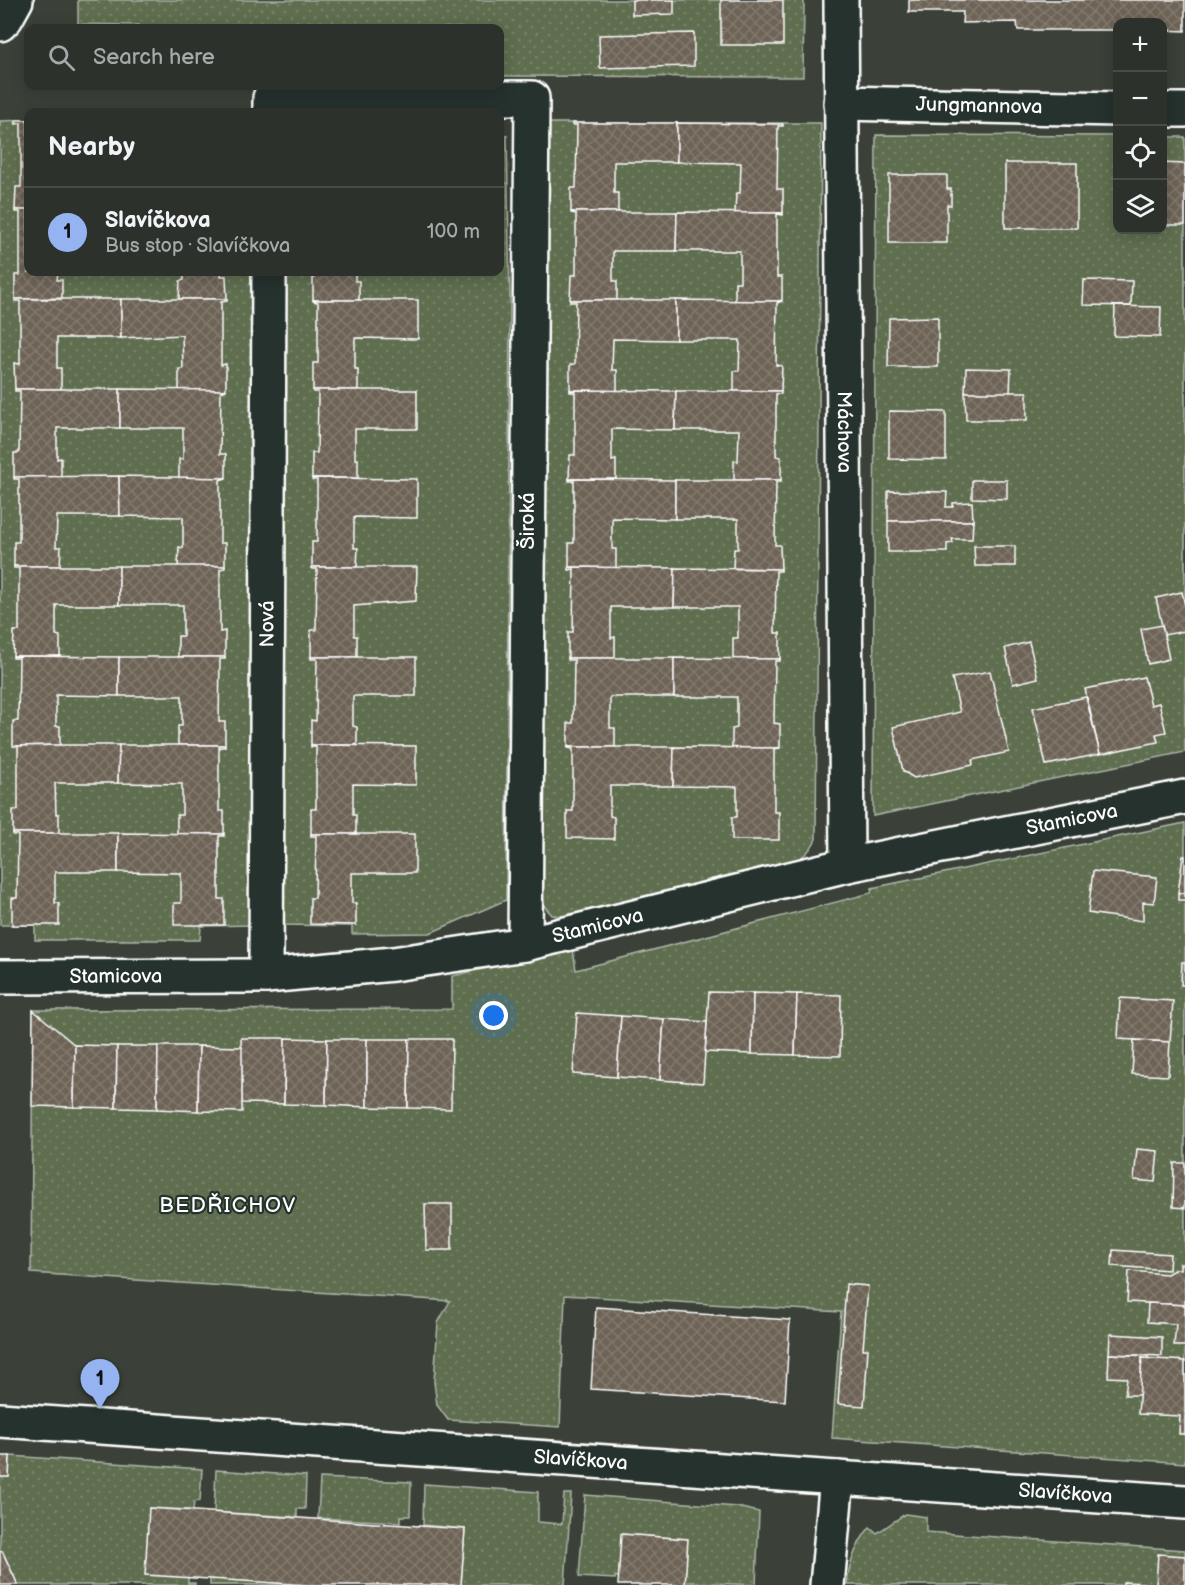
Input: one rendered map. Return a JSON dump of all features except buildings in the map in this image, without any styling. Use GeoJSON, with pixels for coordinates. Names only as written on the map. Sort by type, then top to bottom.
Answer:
{"type":"FeatureCollection","features":[{"type":"Feature","properties":{"kind":"street"},"geometry":{"type":"LineString","coordinates":[[0,24],[16,0]]}},
{"type":"Feature","properties":{"kind":"street","name":"Máchova"},"geometry":{"type":"LineString","coordinates":[[841,0],[847,865]]}},
{"type":"Feature","properties":{"kind":"street","name":"Široká"},"geometry":{"type":"LineString","coordinates":[[270,105],[531,98],[525,944]]}},
{"type":"Feature","properties":{"kind":"street","name":"Jungmannova"},"geometry":{"type":"LineString","coordinates":[[841,103],[1113,109]]}},
{"type":"Feature","properties":{"kind":"street"},"geometry":{"type":"LineString","coordinates":[[1167,110],[1185,110]]}},
{"type":"Feature","properties":{"kind":"street","name":"Nová"},"geometry":{"type":"LineString","coordinates":[[266,976],[269,276]]}},
{"type":"Feature","properties":{"kind":"street","name":"Stamicova"},"geometry":{"type":"LineString","coordinates":[[0,977],[266,976],[393,964],[525,944],[847,865],[1185,797]]}},
{"type":"Feature","properties":{"kind":"street","name":"Slavíčkova"},"geometry":{"type":"LineString","coordinates":[[0,1420],[420,1447],[1185,1502]]}},
{"type":"Feature","properties":{"kind":"street"},"geometry":{"type":"LineString","coordinates":[[827,1585],[837,1478]]}},
{"type":"Feature","properties":{"kind":"green space"},"geometry":{"type":"Polygon","coordinates":[[[78,0],[804,0],[803,77],[504,76],[504,24],[78,24],[78,0]]]}},
{"type":"Feature","properties":{"kind":"green space"},"geometry":{"type":"Polygon","coordinates":[[[24,120],[24,276],[257,276],[254,925],[201,926],[200,940],[35,940],[35,925],[0,925],[0,121],[24,120]]]}},
{"type":"Feature","properties":{"kind":"green space"},"geometry":{"type":"Polygon","coordinates":[[[542,123],[821,123],[816,839],[810,850],[802,857],[781,866],[568,917],[552,915],[545,907],[541,885],[542,123]]]}},
{"type":"Feature","properties":{"kind":"green space"},"geometry":{"type":"Polygon","coordinates":[[[504,135],[507,135],[510,300],[506,900],[430,933],[352,934],[352,926],[280,925],[283,276],[504,276],[504,135]]]}},
{"type":"Feature","properties":{"kind":"green space"},"geometry":{"type":"Polygon","coordinates":[[[876,135],[1113,136],[1113,234],[1167,234],[1167,137],[1185,137],[1185,752],[873,816],[876,135]]]}},
{"type":"Feature","properties":{"kind":"green space"},"geometry":{"type":"Polygon","coordinates":[[[1185,823],[1185,1463],[832,1438],[841,1312],[565,1295],[560,1427],[448,1420],[437,1405],[434,1382],[438,1323],[450,1301],[31,1273],[33,1010],[452,1009],[452,976],[573,949],[576,970],[871,893],[872,888],[1185,823]]]}},
{"type":"Feature","properties":{"kind":"green space"},"geometry":{"type":"Polygon","coordinates":[[[10,1456],[202,1469],[200,1501],[194,1502],[193,1510],[149,1508],[188,1577],[188,1583],[195,1583],[195,1585],[18,1585],[3,1552],[0,1552],[0,1477],[9,1477],[10,1456]]]}},
{"type":"Feature","properties":{"kind":"green space"},"geometry":{"type":"Polygon","coordinates":[[[216,1470],[306,1476],[305,1509],[297,1509],[297,1517],[214,1512],[216,1470]]]}},
{"type":"Feature","properties":{"kind":"green space"},"geometry":{"type":"Polygon","coordinates":[[[320,1478],[411,1482],[410,1516],[401,1516],[401,1522],[318,1518],[320,1478]]]}},
{"type":"Feature","properties":{"kind":"green space"},"geometry":{"type":"Polygon","coordinates":[[[424,1484],[538,1492],[538,1522],[562,1524],[564,1494],[571,1494],[565,1585],[461,1585],[465,1529],[423,1525],[424,1484]]]}},
{"type":"Feature","properties":{"kind":"green space"},"geometry":{"type":"Polygon","coordinates":[[[585,1495],[737,1507],[759,1512],[756,1585],[685,1582],[687,1539],[622,1534],[619,1577],[615,1579],[579,1577],[585,1495]]]}},
{"type":"Feature","properties":{"kind":"green space"},"geometry":{"type":"Polygon","coordinates":[[[905,1514],[926,1517],[926,1532],[1185,1550],[1185,1585],[847,1585],[854,1554],[870,1527],[877,1533],[905,1514]]]}},
{"type":"Feature","properties":{"kind":"green space"},"geometry":{"type":"Polygon","coordinates":[[[210,1578],[292,1583],[292,1585],[210,1585],[210,1578]]]}},
{"type":"Feature","properties":{"kind":"place","name":"Slavíčkova"},"geometry":{"type":"Point","coordinates":[100,1409]}},
{"type":"Feature","properties":{"kind":"district","name":"BEDŘICHOV"},"geometry":{"type":"Point","coordinates":[228,1205]}}]}
